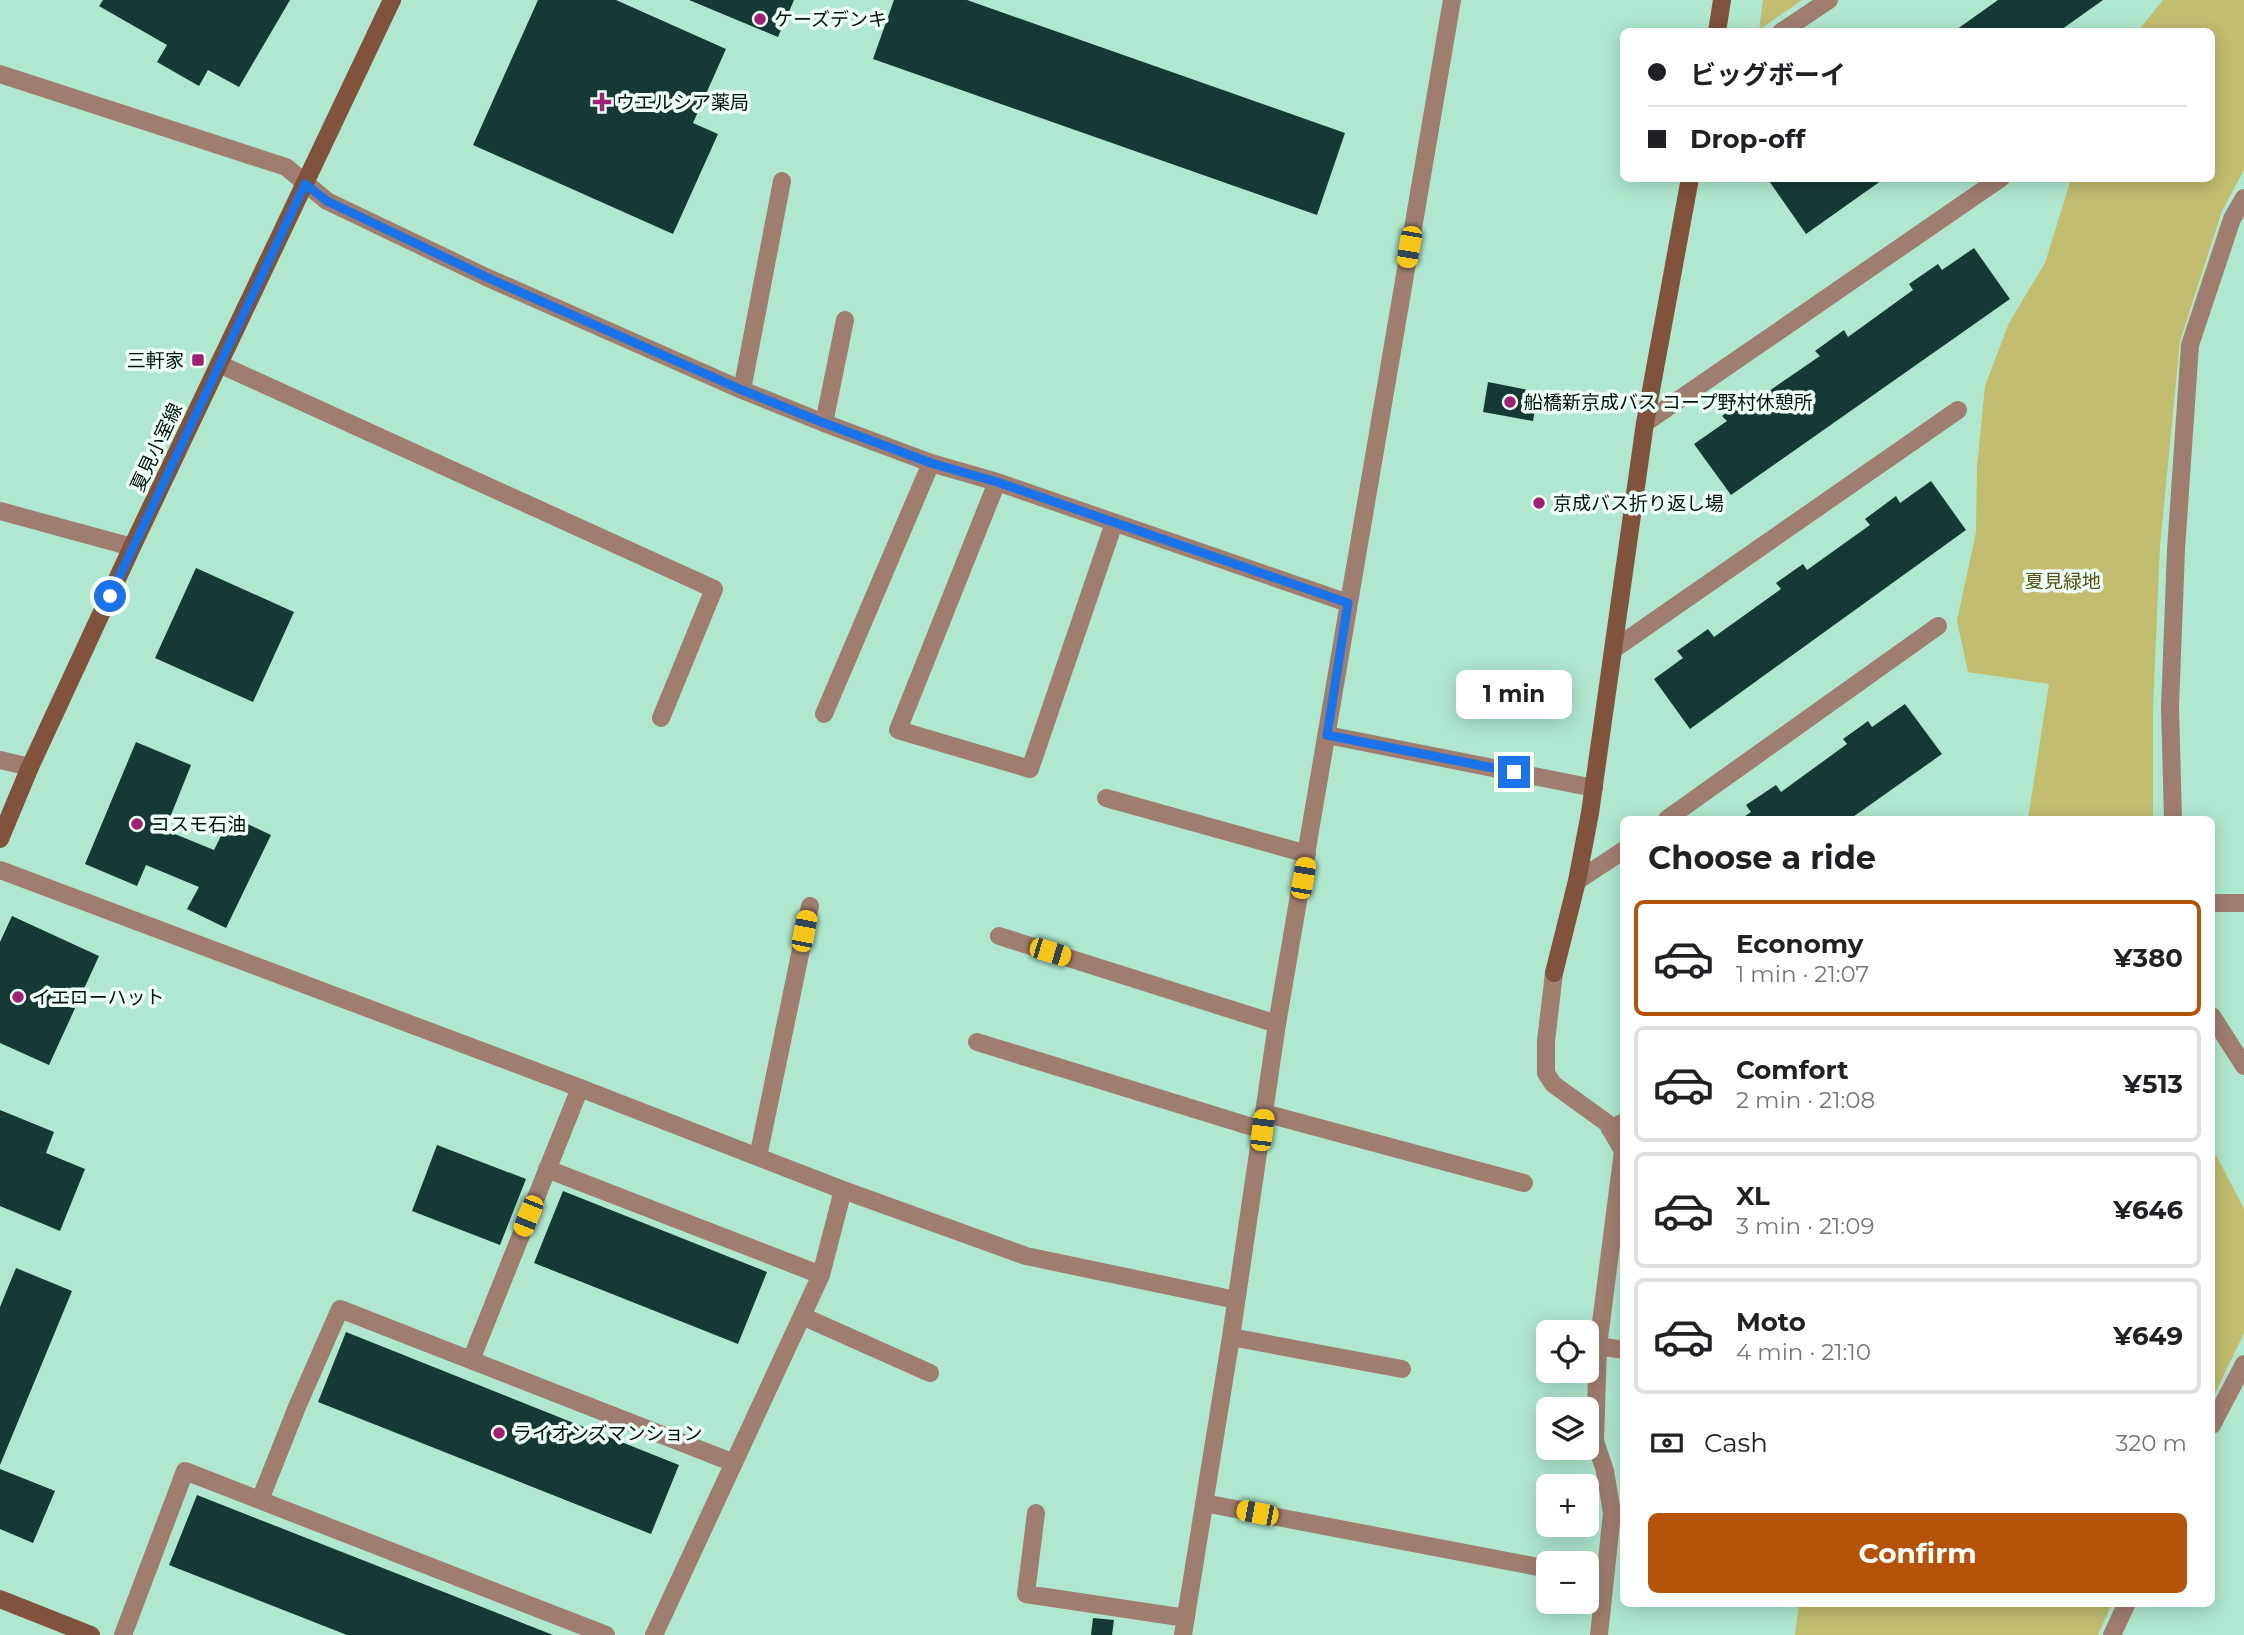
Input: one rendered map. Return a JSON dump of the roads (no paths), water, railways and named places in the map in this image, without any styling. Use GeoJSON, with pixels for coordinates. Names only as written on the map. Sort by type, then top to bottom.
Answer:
{"type":"FeatureCollection","features":[{"type":"Feature","properties":{"kind":"street","name":"夏見小室線"},"geometry":{"type":"LineString","coordinates":[[0,839],[30,767],[132,547],[392,0]]}},
{"type":"Feature","properties":{"kind":"street"},"geometry":{"type":"LineString","coordinates":[[1036,1513],[1026,1594],[1184,1626],[1231,1337],[1277,1024],[1452,0]]}},
{"type":"Feature","properties":{"kind":"street"},"geometry":{"type":"LineString","coordinates":[[1718,28],[1722,0]]}},
{"type":"Feature","properties":{"kind":"street"},"geometry":{"type":"LineString","coordinates":[[1787,28],[1829,0]]}},
{"type":"Feature","properties":{"kind":"street"},"geometry":{"type":"LineString","coordinates":[[0,74],[286,167],[327,201],[486,277],[742,390],[824,423],[931,463],[997,482],[1348,603]]}},
{"type":"Feature","properties":{"kind":"street"},"geometry":{"type":"LineString","coordinates":[[742,390],[782,180]]}},
{"type":"Feature","properties":{"kind":"street"},"geometry":{"type":"LineString","coordinates":[[1617,1126],[1607,1123],[1553,1084],[1546,1073],[1546,1041],[1554,973],[1577,881],[1594,788],[1645,423],[1689,182]]}},
{"type":"Feature","properties":{"kind":"street"},"geometry":{"type":"LineString","coordinates":[[1645,423],[1995,182]]}},
{"type":"Feature","properties":{"kind":"street"},"geometry":{"type":"LineString","coordinates":[[2173,816],[2170,707],[2176,550],[2190,345],[2232,219],[2244,198]]}},
{"type":"Feature","properties":{"kind":"street"},"geometry":{"type":"LineString","coordinates":[[824,423],[845,320]]}},
{"type":"Feature","properties":{"kind":"street"},"geometry":{"type":"LineString","coordinates":[[219,364],[714,590],[661,718]]}},
{"type":"Feature","properties":{"kind":"street"},"geometry":{"type":"LineString","coordinates":[[1614,649],[1958,410]]}},
{"type":"Feature","properties":{"kind":"street"},"geometry":{"type":"LineString","coordinates":[[824,714],[931,463]]}},
{"type":"Feature","properties":{"kind":"street"},"geometry":{"type":"LineString","coordinates":[[997,482],[898,730],[1030,769],[1114,523]]}},
{"type":"Feature","properties":{"kind":"street"},"geometry":{"type":"LineString","coordinates":[[0,511],[132,547]]}},
{"type":"Feature","properties":{"kind":"street"},"geometry":{"type":"LineString","coordinates":[[1671,816],[1938,626]]}},
{"type":"Feature","properties":{"kind":"street"},"geometry":{"type":"LineString","coordinates":[[1327,735],[1594,788]]}},
{"type":"Feature","properties":{"kind":"street"},"geometry":{"type":"LineString","coordinates":[[0,760],[30,767]]}},
{"type":"Feature","properties":{"kind":"street"},"geometry":{"type":"LineString","coordinates":[[1106,798],[1307,854]]}},
{"type":"Feature","properties":{"kind":"street"},"geometry":{"type":"LineString","coordinates":[[1577,881],[1620,853]]}},
{"type":"Feature","properties":{"kind":"street"},"geometry":{"type":"LineString","coordinates":[[0,870],[843,1190],[1026,1256],[1236,1300]]}},
{"type":"Feature","properties":{"kind":"street"},"geometry":{"type":"LineString","coordinates":[[2215,903],[2244,903]]}},
{"type":"Feature","properties":{"kind":"street"},"geometry":{"type":"LineString","coordinates":[[758,1157],[810,906]]}},
{"type":"Feature","properties":{"kind":"street"},"geometry":{"type":"LineString","coordinates":[[999,936],[1277,1024]]}},
{"type":"Feature","properties":{"kind":"street"},"geometry":{"type":"LineString","coordinates":[[2215,1021],[2244,1066]]}},
{"type":"Feature","properties":{"kind":"street"},"geometry":{"type":"LineString","coordinates":[[977,1042],[1263,1122],[1524,1183]]}},
{"type":"Feature","properties":{"kind":"street"},"geometry":{"type":"LineString","coordinates":[[471,1360],[580,1088]]}},
{"type":"Feature","properties":{"kind":"street"},"geometry":{"type":"LineString","coordinates":[[547,1168],[821,1275]]}},
{"type":"Feature","properties":{"kind":"street"},"geometry":{"type":"LineString","coordinates":[[654,1635],[821,1275],[843,1190]]}},
{"type":"Feature","properties":{"kind":"street"},"geometry":{"type":"LineString","coordinates":[[1599,1341],[1616,1263],[1620,1200]]}},
{"type":"Feature","properties":{"kind":"street"},"geometry":{"type":"LineString","coordinates":[[260,1500],[340,1309],[734,1463]]}},
{"type":"Feature","properties":{"kind":"street"},"geometry":{"type":"LineString","coordinates":[[802,1315],[930,1373]]}},
{"type":"Feature","properties":{"kind":"street"},"geometry":{"type":"LineString","coordinates":[[1231,1337],[1402,1369]]}},
{"type":"Feature","properties":{"kind":"street"},"geometry":{"type":"LineString","coordinates":[[1599,1346],[1620,1349]]}},
{"type":"Feature","properties":{"kind":"street"},"geometry":{"type":"LineString","coordinates":[[2215,1419],[2244,1364]]}},
{"type":"Feature","properties":{"kind":"street"},"geometry":{"type":"LineString","coordinates":[[1597,1383],[1595,1441],[1618,1513],[1599,1569]]}},
{"type":"Feature","properties":{"kind":"street"},"geometry":{"type":"LineString","coordinates":[[123,1635],[186,1471],[606,1635]]}},
{"type":"Feature","properties":{"kind":"street"},"geometry":{"type":"LineString","coordinates":[[1204,1503],[1536,1567]]}},
{"type":"Feature","properties":{"kind":"street"},"geometry":{"type":"LineString","coordinates":[[0,1599],[91,1635]]}},
{"type":"Feature","properties":{"kind":"street"},"geometry":{"type":"LineString","coordinates":[[2112,1635],[2125,1607]]}},
{"type":"Feature","properties":{"kind":"street"},"geometry":{"type":"LineString","coordinates":[[1598,1614],[1599,1635]]}},
{"type":"Feature","properties":{"kind":"place","name":"ケーズデンキ"},"geometry":{"type":"Point","coordinates":[760,19]}},
{"type":"Feature","properties":{"kind":"place","name":"ウエルシア薬局"},"geometry":{"type":"Point","coordinates":[602,102]}},
{"type":"Feature","properties":{"kind":"place","name":"三軒家"},"geometry":{"type":"Point","coordinates":[198,360]}},
{"type":"Feature","properties":{"kind":"place","name":"船橋新京成バス コープ野村休憩所"},"geometry":{"type":"Point","coordinates":[1510,402]}},
{"type":"Feature","properties":{"kind":"place","name":"京成バス折り返し場"},"geometry":{"type":"Point","coordinates":[1539,503]}},
{"type":"Feature","properties":{"kind":"place","name":"コスモ石油"},"geometry":{"type":"Point","coordinates":[137,824]}},
{"type":"Feature","properties":{"kind":"place","name":"イエローハット"},"geometry":{"type":"Point","coordinates":[18,997]}},
{"type":"Feature","properties":{"kind":"place","name":"ライオンズマンション"},"geometry":{"type":"Point","coordinates":[499,1433]}},
{"type":"Feature","properties":{"kind":"park label","name":"夏見緑地"},"geometry":{"type":"Point","coordinates":[2063,581]}}]}
